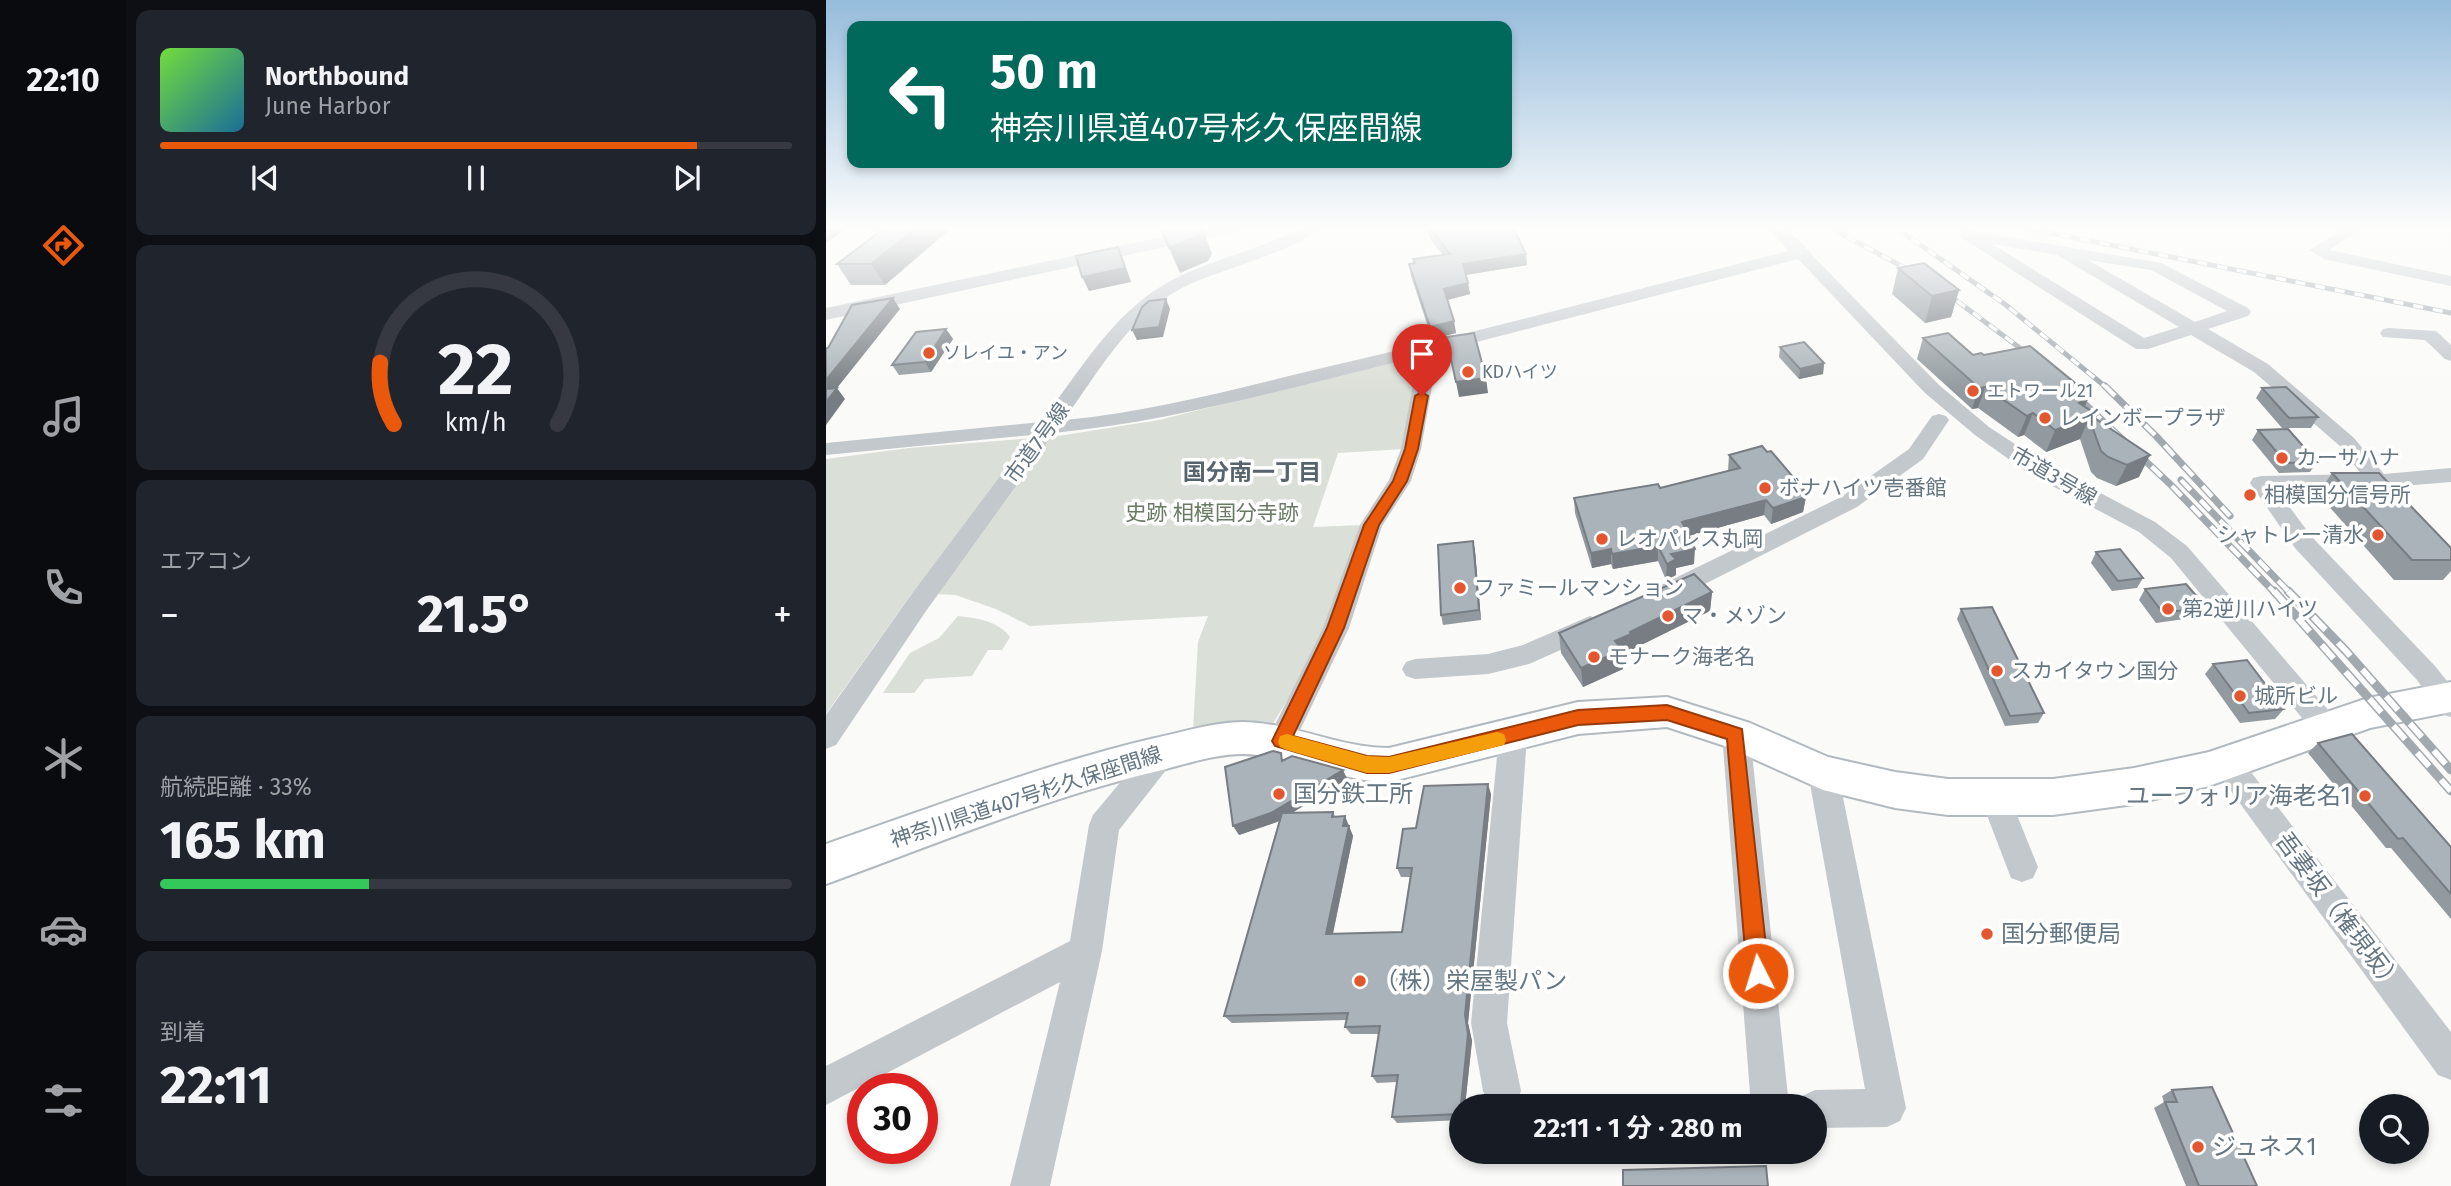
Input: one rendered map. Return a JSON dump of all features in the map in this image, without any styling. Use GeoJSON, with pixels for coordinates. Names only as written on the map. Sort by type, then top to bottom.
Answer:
{"type":"FeatureCollection","features":[{"type":"Feature","properties":{"kind":"main road","name":"神奈川県道407号杉久保座間線"},"geometry":{"type":"LineString","coordinates":[[826,864],[1095,771],[1164,751],[1241,738],[1281,741],[1367,765],[1389,765],[1578,718],[1667,712],[1736,734],[1823,773],[1895,790],[1948,797],[2053,797],[2134,786],[2227,763],[2326,727],[2395,706],[2449,701]]}},
{"type":"Feature","properties":{"kind":"street"},"geometry":{"type":"LineString","coordinates":[[826,314],[972,282]]}},
{"type":"Feature","properties":{"kind":"street","name":"市道7号線"},"geometry":{"type":"LineString","coordinates":[[826,737],[917,605],[1125,323],[1151,300],[1181,282]]}},
{"type":"Feature","properties":{"kind":"street"},"geometry":{"type":"LineString","coordinates":[[826,449],[1107,422],[1161,412],[1429,349],[1687,282]]}},
{"type":"Feature","properties":{"kind":"street","name":"市道3号線"},"geometry":{"type":"LineString","coordinates":[[1829,282],[1932,389],[1982,431],[2036,468],[2147,527],[2179,552],[2326,727]]}},
{"type":"Feature","properties":{"kind":"street"},"geometry":{"type":"LineString","coordinates":[[2042,282],[2142,345],[2242,312],[2186,282]]}},
{"type":"Feature","properties":{"kind":"street"},"geometry":{"type":"LineString","coordinates":[[2115,282],[2261,368],[2347,442],[2378,481]]}},
{"type":"Feature","properties":{"kind":"street"},"geometry":{"type":"LineString","coordinates":[[2389,332],[2430,335],[2451,355]]}},
{"type":"Feature","properties":{"kind":"street"},"geometry":{"type":"LineString","coordinates":[[1281,741],[1336,628],[1371,525],[1400,481],[1411,449],[1429,349]]}},
{"type":"Feature","properties":{"kind":"street"},"geometry":{"type":"LineString","coordinates":[[1648,601],[1849,502],[1916,454],[1939,421]]}},
{"type":"Feature","properties":{"kind":"street"},"geometry":{"type":"LineString","coordinates":[[2449,701],[2303,542],[2261,483],[2378,481],[2451,475]]}},
{"type":"Feature","properties":{"kind":"street"},"geometry":{"type":"LineString","coordinates":[[1415,669],[1488,664],[1529,654],[1612,617]]}},
{"type":"Feature","properties":{"kind":"street"},"geometry":{"type":"LineString","coordinates":[[1736,734],[1769,1094]]}},
{"type":"Feature","properties":{"kind":"street"},"geometry":{"type":"LineString","coordinates":[[1502,1091],[1489,1023],[1513,736]]}},
{"type":"Feature","properties":{"kind":"street"},"geometry":{"type":"LineString","coordinates":[[1030,1186],[1085,951],[1104,825],[1164,751]]}},
{"type":"Feature","properties":{"kind":"street","name":"吾妻坂（権現坂）"},"geometry":{"type":"LineString","coordinates":[[2227,763],[2451,1062]]}},
{"type":"Feature","properties":{"kind":"street"},"geometry":{"type":"LineString","coordinates":[[1823,773],[1887,1108],[1827,1109]]}},
{"type":"Feature","properties":{"kind":"street"},"geometry":{"type":"LineString","coordinates":[[1995,797],[2022,867]]}},
{"type":"Feature","properties":{"kind":"street"},"geometry":{"type":"LineString","coordinates":[[826,1086],[1085,951]]}},
{"type":"Feature","properties":{"kind":"green space","name":"史跡 相模国分寺跡"},"geometry":{"type":"Polygon","coordinates":[[[1411,357],[1425,358],[1403,449],[1338,453],[1313,527],[1364,525],[1333,612],[1304,673],[1272,725],[1193,730],[1198,642],[1208,616],[1030,626],[996,609],[955,595],[912,593],[826,714],[826,459],[909,448],[1058,436],[1159,420],[1411,357]]]}},
{"type":"Feature","properties":{"kind":"green space"},"geometry":{"type":"Polygon","coordinates":[[[958,616],[993,624],[1010,637],[1002,650],[988,650],[972,676],[925,679],[914,693],[883,693],[910,653],[939,638],[958,616]]]}},
{"type":"Feature","properties":{"kind":"building"},"geometry":{"type":"Polygon","coordinates":[[[1415,282],[1468,282],[1444,289],[1454,321],[1430,327],[1415,282]]]}},
{"type":"Feature","properties":{"kind":"building"},"geometry":{"type":"Polygon","coordinates":[[[1915,282],[1949,282],[1959,290],[1932,296],[1915,282]]]}},
{"type":"Feature","properties":{"kind":"building"},"geometry":{"type":"Polygon","coordinates":[[[893,298],[826,380],[826,348],[852,305],[893,298]]]}},
{"type":"Feature","properties":{"kind":"building"},"geometry":{"type":"Polygon","coordinates":[[[1166,299],[1159,327],[1132,330],[1142,307],[1149,301],[1166,299]]]}},
{"type":"Feature","properties":{"kind":"building"},"geometry":{"type":"Polygon","coordinates":[[[946,329],[925,362],[892,365],[916,332],[946,329]]]}},
{"type":"Feature","properties":{"kind":"building","name":"KDハイツ"},"geometry":{"type":"Polygon","coordinates":[[[1474,333],[1486,378],[1456,382],[1446,337],[1474,333]]]}},
{"type":"Feature","properties":{"kind":"building"},"geometry":{"type":"Polygon","coordinates":[[[1948,333],[1973,355],[2030,346],[2086,392],[2081,394],[2088,399],[2079,403],[2097,415],[2093,417],[2150,455],[2127,465],[2101,451],[2089,418],[2055,430],[2033,413],[2027,416],[1985,387],[1979,388],[1923,338],[1948,333]]]}},
{"type":"Feature","properties":{"kind":"building"},"geometry":{"type":"Polygon","coordinates":[[[1804,342],[1824,363],[1800,369],[1780,347],[1804,342]]]}},
{"type":"Feature","properties":{"kind":"building"},"geometry":{"type":"Polygon","coordinates":[[[2286,387],[2318,417],[2289,418],[2262,388],[2286,387]]]}},
{"type":"Feature","properties":{"kind":"building"},"geometry":{"type":"Polygon","coordinates":[[[837,388],[826,402],[826,389],[837,388]]]}},
{"type":"Feature","properties":{"kind":"building"},"geometry":{"type":"Polygon","coordinates":[[[2288,429],[2317,462],[2286,463],[2258,430],[2288,429]]]}},
{"type":"Feature","properties":{"kind":"building"},"geometry":{"type":"Polygon","coordinates":[[[1762,446],[1767,452],[1771,451],[1805,491],[1802,491],[1806,497],[1773,508],[1766,500],[1682,522],[1695,549],[1671,554],[1676,559],[1667,564],[1658,546],[1612,554],[1611,549],[1591,553],[1574,498],[1658,484],[1660,488],[1740,468],[1729,455],[1762,446]]]}},
{"type":"Feature","properties":{"kind":"building"},"geometry":{"type":"Polygon","coordinates":[[[2332,473],[2379,473],[2451,548],[2451,560],[2412,560],[2332,473]]]}},
{"type":"Feature","properties":{"kind":"building","name":"ファミールマンション"},"geometry":{"type":"Polygon","coordinates":[[[1473,541],[1479,610],[1441,615],[1438,545],[1473,541]]]}},
{"type":"Feature","properties":{"kind":"building"},"geometry":{"type":"Polygon","coordinates":[[[2120,549],[2143,578],[2118,581],[2096,552],[2120,549]]]}},
{"type":"Feature","properties":{"kind":"building"},"geometry":{"type":"Polygon","coordinates":[[[1694,574],[1712,592],[1630,632],[1631,634],[1615,641],[1622,650],[1581,668],[1559,633],[1694,574]]]}},
{"type":"Feature","properties":{"kind":"building"},"geometry":{"type":"Polygon","coordinates":[[[2186,584],[2206,607],[2163,613],[2145,589],[2186,584]]]}},
{"type":"Feature","properties":{"kind":"building","name":"スカイタウン国分"},"geometry":{"type":"Polygon","coordinates":[[[1992,607],[2044,713],[2010,716],[1961,609],[1992,607]]]}},
{"type":"Feature","properties":{"kind":"building"},"geometry":{"type":"Polygon","coordinates":[[[2247,660],[2284,709],[2249,713],[2213,664],[2247,660]]]}},
{"type":"Feature","properties":{"kind":"building"},"geometry":{"type":"Polygon","coordinates":[[[2352,734],[2451,847],[2451,894],[2403,838],[2398,839],[2318,743],[2352,734]]]}},
{"type":"Feature","properties":{"kind":"building","name":"国分鉄工所"},"geometry":{"type":"Polygon","coordinates":[[[1273,751],[1281,753],[1282,761],[1292,756],[1343,770],[1271,813],[1233,826],[1225,767],[1273,751]]]}},
{"type":"Feature","properties":{"kind":"building","name":"（株）栄屋製パン"},"geometry":{"type":"Polygon","coordinates":[[[1488,784],[1465,1015],[1468,1034],[1462,1094],[1449,1094],[1449,1114],[1392,1117],[1398,1075],[1372,1076],[1380,1026],[1345,1027],[1348,1013],[1224,1016],[1282,813],[1333,812],[1332,817],[1345,816],[1343,826],[1349,826],[1326,934],[1402,932],[1412,868],[1397,868],[1403,829],[1416,828],[1424,786],[1488,784]]]}},
{"type":"Feature","properties":{"kind":"building","name":"ジュネス1"},"geometry":{"type":"Polygon","coordinates":[[[2212,1087],[2257,1186],[2199,1186],[2165,1102],[2177,1102],[2172,1090],[2212,1087]]]}},
{"type":"Feature","properties":{"kind":"building"},"geometry":{"type":"Polygon","coordinates":[[[1766,1166],[1768,1186],[1623,1186],[1623,1170],[1766,1166]]]}},
{"type":"Feature","properties":{"kind":"railway"},"geometry":{"type":"LineString","coordinates":[[1974,282],[2006,305],[2107,388]]}},
{"type":"Feature","properties":{"kind":"railway"},"geometry":{"type":"LineString","coordinates":[[2298,282],[2451,313]]}},
{"type":"Feature","properties":{"kind":"railway"},"geometry":{"type":"LineString","coordinates":[[1941,289],[2036,360]]}},
{"type":"Feature","properties":{"kind":"railway"},"geometry":{"type":"LineString","coordinates":[[2105,386],[2156,436],[2230,516]]}},
{"type":"Feature","properties":{"kind":"railway"},"geometry":{"type":"LineString","coordinates":[[2070,390],[2171,485],[2275,593]]}},
{"type":"Feature","properties":{"kind":"railway"},"geometry":{"type":"LineString","coordinates":[[2181,480],[2290,593]]}},
{"type":"Feature","properties":{"kind":"railway"},"geometry":{"type":"LineString","coordinates":[[2274,591],[2451,791]]}},
{"type":"Feature","properties":{"kind":"railway"},"geometry":{"type":"LineString","coordinates":[[2288,591],[2346,651],[2451,770]]}},
{"type":"Feature","properties":{"kind":"slow traffic"},"geometry":{"type":"LineString","coordinates":[[1287,742],[1367,765],[1389,765],[1497,740]]}},
{"type":"Feature","properties":{"kind":"place","name":"ソレイユ・アン"},"geometry":{"type":"Point","coordinates":[929,353]}},
{"type":"Feature","properties":{"kind":"place","name":"KDハイツ"},"geometry":{"type":"Point","coordinates":[1468,372]}},
{"type":"Feature","properties":{"kind":"place","name":"エトワール21"},"geometry":{"type":"Point","coordinates":[1973,391]}},
{"type":"Feature","properties":{"kind":"place","name":"レインボープラザ"},"geometry":{"type":"Point","coordinates":[2045,418]}},
{"type":"Feature","properties":{"kind":"place","name":"カーサハナ"},"geometry":{"type":"Point","coordinates":[2282,458]}},
{"type":"Feature","properties":{"kind":"place","name":"ボナハイツ壱番館"},"geometry":{"type":"Point","coordinates":[1765,488]}},
{"type":"Feature","properties":{"kind":"place","name":"相模国分信号所"},"geometry":{"type":"Point","coordinates":[2250,495]}},
{"type":"Feature","properties":{"kind":"place","name":"シャトレー清水"},"geometry":{"type":"Point","coordinates":[2378,535]}},
{"type":"Feature","properties":{"kind":"place","name":"レオパレス丸岡"},"geometry":{"type":"Point","coordinates":[1602,539]}},
{"type":"Feature","properties":{"kind":"place","name":"ファミールマンション"},"geometry":{"type":"Point","coordinates":[1460,588]}},
{"type":"Feature","properties":{"kind":"place","name":"第2逆川ハイツ"},"geometry":{"type":"Point","coordinates":[2168,609]}},
{"type":"Feature","properties":{"kind":"place","name":"マ・メゾン"},"geometry":{"type":"Point","coordinates":[1668,616]}},
{"type":"Feature","properties":{"kind":"place","name":"モナーク海老名"},"geometry":{"type":"Point","coordinates":[1594,657]}},
{"type":"Feature","properties":{"kind":"place","name":"スカイタウン国分"},"geometry":{"type":"Point","coordinates":[1997,671]}},
{"type":"Feature","properties":{"kind":"place","name":"城所ビル"},"geometry":{"type":"Point","coordinates":[2240,696]}},
{"type":"Feature","properties":{"kind":"place","name":"国分鉄工所"},"geometry":{"type":"Point","coordinates":[1279,794]}},
{"type":"Feature","properties":{"kind":"place","name":"ユーフォリア海老名1"},"geometry":{"type":"Point","coordinates":[2365,796]}},
{"type":"Feature","properties":{"kind":"place","name":"国分郵便局"},"geometry":{"type":"Point","coordinates":[1987,934]}},
{"type":"Feature","properties":{"kind":"place","name":"（株）栄屋製パン"},"geometry":{"type":"Point","coordinates":[1360,981]}},
{"type":"Feature","properties":{"kind":"place","name":"ジュネス1"},"geometry":{"type":"Point","coordinates":[2198,1147]}},
{"type":"Feature","properties":{"kind":"district","name":"国分南一丁目"},"geometry":{"type":"Point","coordinates":[1252,472]}},
{"type":"Feature","properties":{"kind":"route"},"geometry":{"type":"LineString","coordinates":[[1422,396],[1411,449],[1400,481],[1371,525],[1336,628],[1281,741],[1339,755],[1367,765],[1389,765],[1578,718],[1667,712],[1736,734],[1758,973]]}}]}
